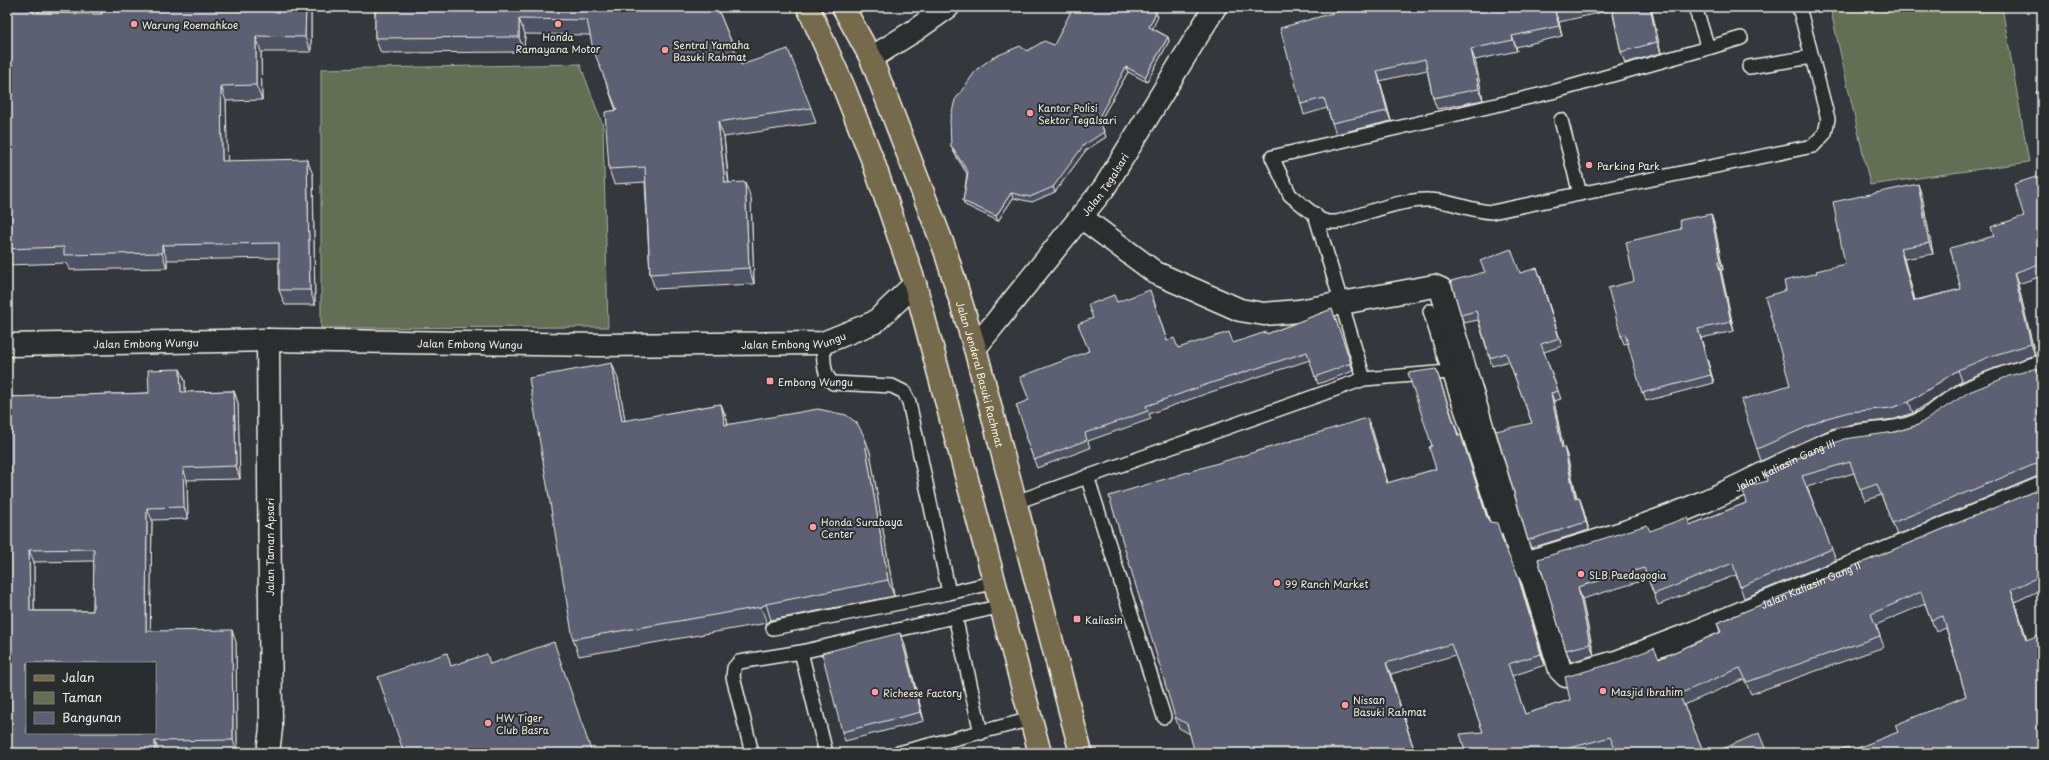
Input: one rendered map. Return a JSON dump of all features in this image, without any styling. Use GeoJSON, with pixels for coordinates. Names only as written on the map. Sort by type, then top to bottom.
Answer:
{"type":"FeatureCollection","features":[{"type":"Feature","properties":{"kind":"main road"},"geometry":{"type":"LineString","coordinates":[[808,7],[844,88],[873,161],[915,284],[996,582],[1040,753]]}},
{"type":"Feature","properties":{"kind":"main road","name":"Jalan Jenderal Basuki Rachmat"},"geometry":{"type":"LineString","coordinates":[[843,7],[871,58],[945,250],[975,348],[1080,753]]}},
{"type":"Feature","properties":{"kind":"street"},"geometry":{"type":"LineString","coordinates":[[871,58],[914,31],[948,7]]}},
{"type":"Feature","properties":{"kind":"street","name":"Jalan Tegalsari"},"geometry":{"type":"LineString","coordinates":[[975,348],[1104,188],[1215,7]]}},
{"type":"Feature","properties":{"kind":"street"},"geometry":{"type":"LineString","coordinates":[[1080,218],[1156,273],[1240,310],[1264,314],[1299,311],[1434,286],[1441,288],[1524,563]]}},
{"type":"Feature","properties":{"kind":"street","name":"Jalan Embong Wungu"},"geometry":{"type":"LineString","coordinates":[[7,345],[268,340],[599,345],[823,343],[875,322],[915,284]]}},
{"type":"Feature","properties":{"kind":"street","name":"Jalan Taman Apsari"},"geometry":{"type":"LineString","coordinates":[[268,340],[271,728],[268,753]]}},
{"type":"Feature","properties":{"kind":"street","name":"Jalan Kaliasin Gang III"},"geometry":{"type":"LineString","coordinates":[[1524,563],[1610,537],[1667,517],[1701,503],[1837,440],[1890,434],[1918,425],[1958,398],[2007,376],[2042,366]]}},
{"type":"Feature","properties":{"kind":"street","name":"Jalan Kaliasin Gang II"},"geometry":{"type":"LineString","coordinates":[[1524,563],[1533,580],[1560,670],[1566,676],[1619,661],[1695,632],[2042,488]]}},
{"type":"Feature","properties":{"kind":"lane"},"geometry":{"type":"LineString","coordinates":[[1695,7],[1708,48]]}},
{"type":"Feature","properties":{"kind":"lane"},"geometry":{"type":"LineString","coordinates":[[1741,38],[1552,92],[1272,157],[1290,194],[1321,220],[1337,222],[1413,200],[1445,202],[1476,212],[1492,212],[1813,146],[1825,133],[1828,119],[1800,7]]}},
{"type":"Feature","properties":{"kind":"lane"},"geometry":{"type":"LineString","coordinates":[[1749,68],[1812,57]]}},
{"type":"Feature","properties":{"kind":"lane"},"geometry":{"type":"LineString","coordinates":[[1561,120],[1580,194]]}},
{"type":"Feature","properties":{"kind":"lane"},"geometry":{"type":"LineString","coordinates":[[1314,214],[1364,379]]}},
{"type":"Feature","properties":{"kind":"lane"},"geometry":{"type":"LineString","coordinates":[[1430,311],[1499,527]]}},
{"type":"Feature","properties":{"kind":"lane"},"geometry":{"type":"LineString","coordinates":[[823,343],[825,371],[829,380],[833,383],[892,386],[904,392],[909,402],[949,593]]}},
{"type":"Feature","properties":{"kind":"lane"},"geometry":{"type":"LineString","coordinates":[[1016,502],[1364,379],[1449,372]]}},
{"type":"Feature","properties":{"kind":"lane"},"geometry":{"type":"LineString","coordinates":[[1087,476],[1164,717]]}},
{"type":"Feature","properties":{"kind":"lane"},"geometry":{"type":"LineString","coordinates":[[773,628],[949,593],[996,582]]}},
{"type":"Feature","properties":{"kind":"lane"},"geometry":{"type":"LineString","coordinates":[[752,753],[733,677],[734,668],[739,662],[800,652],[1002,606]]}},
{"type":"Feature","properties":{"kind":"lane"},"geometry":{"type":"LineString","coordinates":[[955,616],[981,733]]}},
{"type":"Feature","properties":{"kind":"lane"},"geometry":{"type":"LineString","coordinates":[[800,652],[826,753]]}},
{"type":"Feature","properties":{"kind":"lane"},"geometry":{"type":"LineString","coordinates":[[898,753],[1032,719]]}},
{"type":"Feature","properties":{"kind":"green space"},"geometry":{"type":"Polygon","coordinates":[[[1830,7],[2002,7],[2029,162],[1870,185],[1830,7]]]}},
{"type":"Feature","properties":{"kind":"green space"},"geometry":{"type":"Polygon","coordinates":[[[580,64],[603,126],[608,327],[321,328],[321,69],[580,64]]]}},
{"type":"Feature","properties":{"kind":"building"},"geometry":{"type":"Polygon","coordinates":[[[7,7],[33,7],[33,13],[102,14],[102,7],[306,7],[305,37],[256,36],[256,85],[221,86],[222,161],[307,159],[310,290],[279,290],[279,243],[162,245],[162,253],[64,255],[64,247],[7,249],[7,7]]]}},
{"type":"Feature","properties":{"kind":"building"},"geometry":{"type":"Polygon","coordinates":[[[375,7],[717,7],[741,65],[788,49],[811,108],[718,122],[725,183],[745,182],[749,268],[650,274],[645,167],[609,169],[605,112],[617,110],[593,49],[587,20],[519,19],[519,37],[375,38],[375,7]]]}},
{"type":"Feature","properties":{"kind":"building","name":"Kantor Polisi Sektor Tegalsari"},"geometry":{"type":"Polygon","coordinates":[[[1073,7],[1148,7],[1156,12],[1149,27],[1168,37],[1145,77],[1126,67],[1099,117],[1104,132],[1084,145],[1053,187],[1030,197],[1011,193],[996,216],[963,201],[968,172],[951,146],[950,120],[955,100],[977,69],[992,58],[1020,46],[1027,51],[1044,41],[1054,45],[1073,7]]]}},
{"type":"Feature","properties":{"kind":"building"},"geometry":{"type":"Polygon","coordinates":[[[1354,7],[1576,7],[1555,12],[1559,26],[1512,36],[1513,40],[1471,49],[1479,89],[1433,98],[1425,59],[1377,71],[1387,111],[1332,123],[1324,98],[1301,104],[1280,28],[1354,7]]]}},
{"type":"Feature","properties":{"kind":"building"},"geometry":{"type":"Polygon","coordinates":[[[1612,7],[1650,7],[1657,42],[1621,52],[1612,7]]]}},
{"type":"Feature","properties":{"kind":"building"},"geometry":{"type":"Polygon","coordinates":[[[2042,90],[2042,110],[2036,92],[2042,90]]]}},
{"type":"Feature","properties":{"kind":"building"},"geometry":{"type":"Polygon","coordinates":[[[2042,175],[2042,263],[2014,273],[2031,344],[1991,356],[1958,370],[1909,402],[1891,408],[1849,412],[1827,418],[1757,449],[1741,400],[1790,385],[1765,297],[1786,290],[1784,281],[1845,264],[1833,202],[1918,184],[1929,243],[1900,248],[1914,301],[1961,289],[1950,248],[1994,236],[1991,227],[2024,216],[2014,184],[2042,175]]]}},
{"type":"Feature","properties":{"kind":"building"},"geometry":{"type":"Polygon","coordinates":[[[1711,214],[1720,261],[1718,262],[1731,322],[1698,329],[1711,375],[1642,393],[1625,334],[1621,336],[1608,288],[1634,281],[1626,242],[1681,229],[1680,220],[1711,214]]]}},
{"type":"Feature","properties":{"kind":"building"},"geometry":{"type":"Polygon","coordinates":[[[1511,249],[1520,273],[1537,268],[1559,338],[1541,344],[1558,391],[1551,393],[1562,448],[1564,447],[1575,498],[1579,497],[1586,522],[1528,540],[1496,431],[1532,423],[1506,353],[1490,358],[1476,311],[1461,315],[1451,281],[1485,272],[1480,261],[1511,249]]]}},
{"type":"Feature","properties":{"kind":"building"},"geometry":{"type":"Polygon","coordinates":[[[1150,290],[1167,341],[1174,338],[1178,348],[1229,332],[1233,343],[1266,332],[1267,334],[1332,309],[1351,363],[1315,377],[1307,352],[1146,406],[1148,411],[1085,433],[1087,440],[1034,460],[1016,405],[1029,400],[1020,377],[1089,351],[1078,324],[1093,318],[1088,305],[1114,295],[1117,302],[1150,290]]]}},
{"type":"Feature","properties":{"kind":"building"},"geometry":{"type":"Polygon","coordinates":[[[612,363],[622,421],[721,404],[725,425],[818,409],[846,415],[857,423],[864,436],[888,580],[766,604],[761,607],[573,639],[529,378],[612,363]]]}},
{"type":"Feature","properties":{"kind":"building"},"geometry":{"type":"Polygon","coordinates":[[[2037,368],[2042,387],[2042,465],[2033,465],[1892,523],[1877,484],[1860,490],[1850,462],[1802,476],[1832,549],[1740,587],[1733,563],[1654,594],[1644,568],[1578,587],[1590,644],[1566,650],[1538,559],[1647,525],[1650,531],[1688,517],[1690,525],[1746,503],[1742,488],[1767,481],[1765,473],[1786,463],[1844,439],[1895,432],[1918,425],[1969,392],[2009,376],[2037,368]]]}},
{"type":"Feature","properties":{"kind":"building"},"geometry":{"type":"Polygon","coordinates":[[[180,369],[181,392],[234,391],[236,466],[183,468],[184,507],[147,508],[146,631],[232,630],[233,740],[155,741],[155,751],[99,753],[7,753],[7,397],[149,393],[148,370],[180,369]],[[94,549],[29,550],[30,611],[93,611],[94,549]]]}},
{"type":"Feature","properties":{"kind":"building"},"geometry":{"type":"Polygon","coordinates":[[[1436,369],[1458,436],[1461,435],[1487,518],[1490,522],[1497,523],[1505,548],[1517,573],[1541,654],[1508,664],[1525,714],[1570,700],[1565,677],[1618,662],[1654,648],[1659,659],[1721,632],[1717,623],[2042,488],[2042,575],[2011,590],[2026,640],[2042,634],[2042,753],[1829,753],[1848,747],[1850,751],[1898,732],[1895,725],[1966,696],[1943,616],[1931,620],[1921,592],[1871,614],[1880,636],[1747,682],[1740,668],[1679,694],[1704,753],[1633,753],[1631,749],[1617,753],[1610,737],[1552,753],[1466,753],[1460,734],[1483,732],[1451,644],[1386,663],[1415,753],[1195,753],[1187,724],[1175,717],[1109,496],[1367,418],[1387,483],[1436,469],[1429,447],[1432,446],[1408,373],[1436,369]]]}},
{"type":"Feature","properties":{"kind":"building","name":"Richeese Factory"},"geometry":{"type":"Polygon","coordinates":[[[900,633],[921,712],[842,732],[822,653],[900,633]]]}},
{"type":"Feature","properties":{"kind":"building","name":"HW Tiger Club Basra"},"geometry":{"type":"Polygon","coordinates":[[[554,642],[592,753],[404,753],[378,677],[447,653],[451,666],[487,654],[490,664],[554,642]]]}},
{"type":"Feature","properties":{"kind":"building"},"geometry":{"type":"Polygon","coordinates":[[[1759,733],[1767,753],[1713,753],[1759,733]]]}},
{"type":"Feature","properties":{"kind":"place","name":"Warung Roemahkoe"},"geometry":{"type":"Point","coordinates":[134,24]}},
{"type":"Feature","properties":{"kind":"place","name":"Honda Ramayana Motor"},"geometry":{"type":"Point","coordinates":[558,24]}},
{"type":"Feature","properties":{"kind":"place","name":"Sentral Yamaha Basuki Rahmat"},"geometry":{"type":"Point","coordinates":[665,50]}},
{"type":"Feature","properties":{"kind":"place","name":"Kantor Polisi Sektor Tegalsari"},"geometry":{"type":"Point","coordinates":[1030,113]}},
{"type":"Feature","properties":{"kind":"place","name":"Parking Park"},"geometry":{"type":"Point","coordinates":[1589,165]}},
{"type":"Feature","properties":{"kind":"place","name":"Embong Wungu"},"geometry":{"type":"Point","coordinates":[770,381]}},
{"type":"Feature","properties":{"kind":"place","name":"Honda Surabaya Center"},"geometry":{"type":"Point","coordinates":[813,527]}},
{"type":"Feature","properties":{"kind":"place","name":"SLB Paedagogia"},"geometry":{"type":"Point","coordinates":[1581,574]}},
{"type":"Feature","properties":{"kind":"place","name":"99 Ranch Market"},"geometry":{"type":"Point","coordinates":[1277,583]}},
{"type":"Feature","properties":{"kind":"place","name":"Kaliasin"},"geometry":{"type":"Point","coordinates":[1077,619]}},
{"type":"Feature","properties":{"kind":"place","name":"Masjid Ibrahim"},"geometry":{"type":"Point","coordinates":[1603,691]}},
{"type":"Feature","properties":{"kind":"place","name":"Richeese Factory"},"geometry":{"type":"Point","coordinates":[875,692]}},
{"type":"Feature","properties":{"kind":"place","name":"Nissan Basuki Rahmat"},"geometry":{"type":"Point","coordinates":[1345,705]}},
{"type":"Feature","properties":{"kind":"place","name":"HW Tiger Club Basra"},"geometry":{"type":"Point","coordinates":[488,723]}}]}
